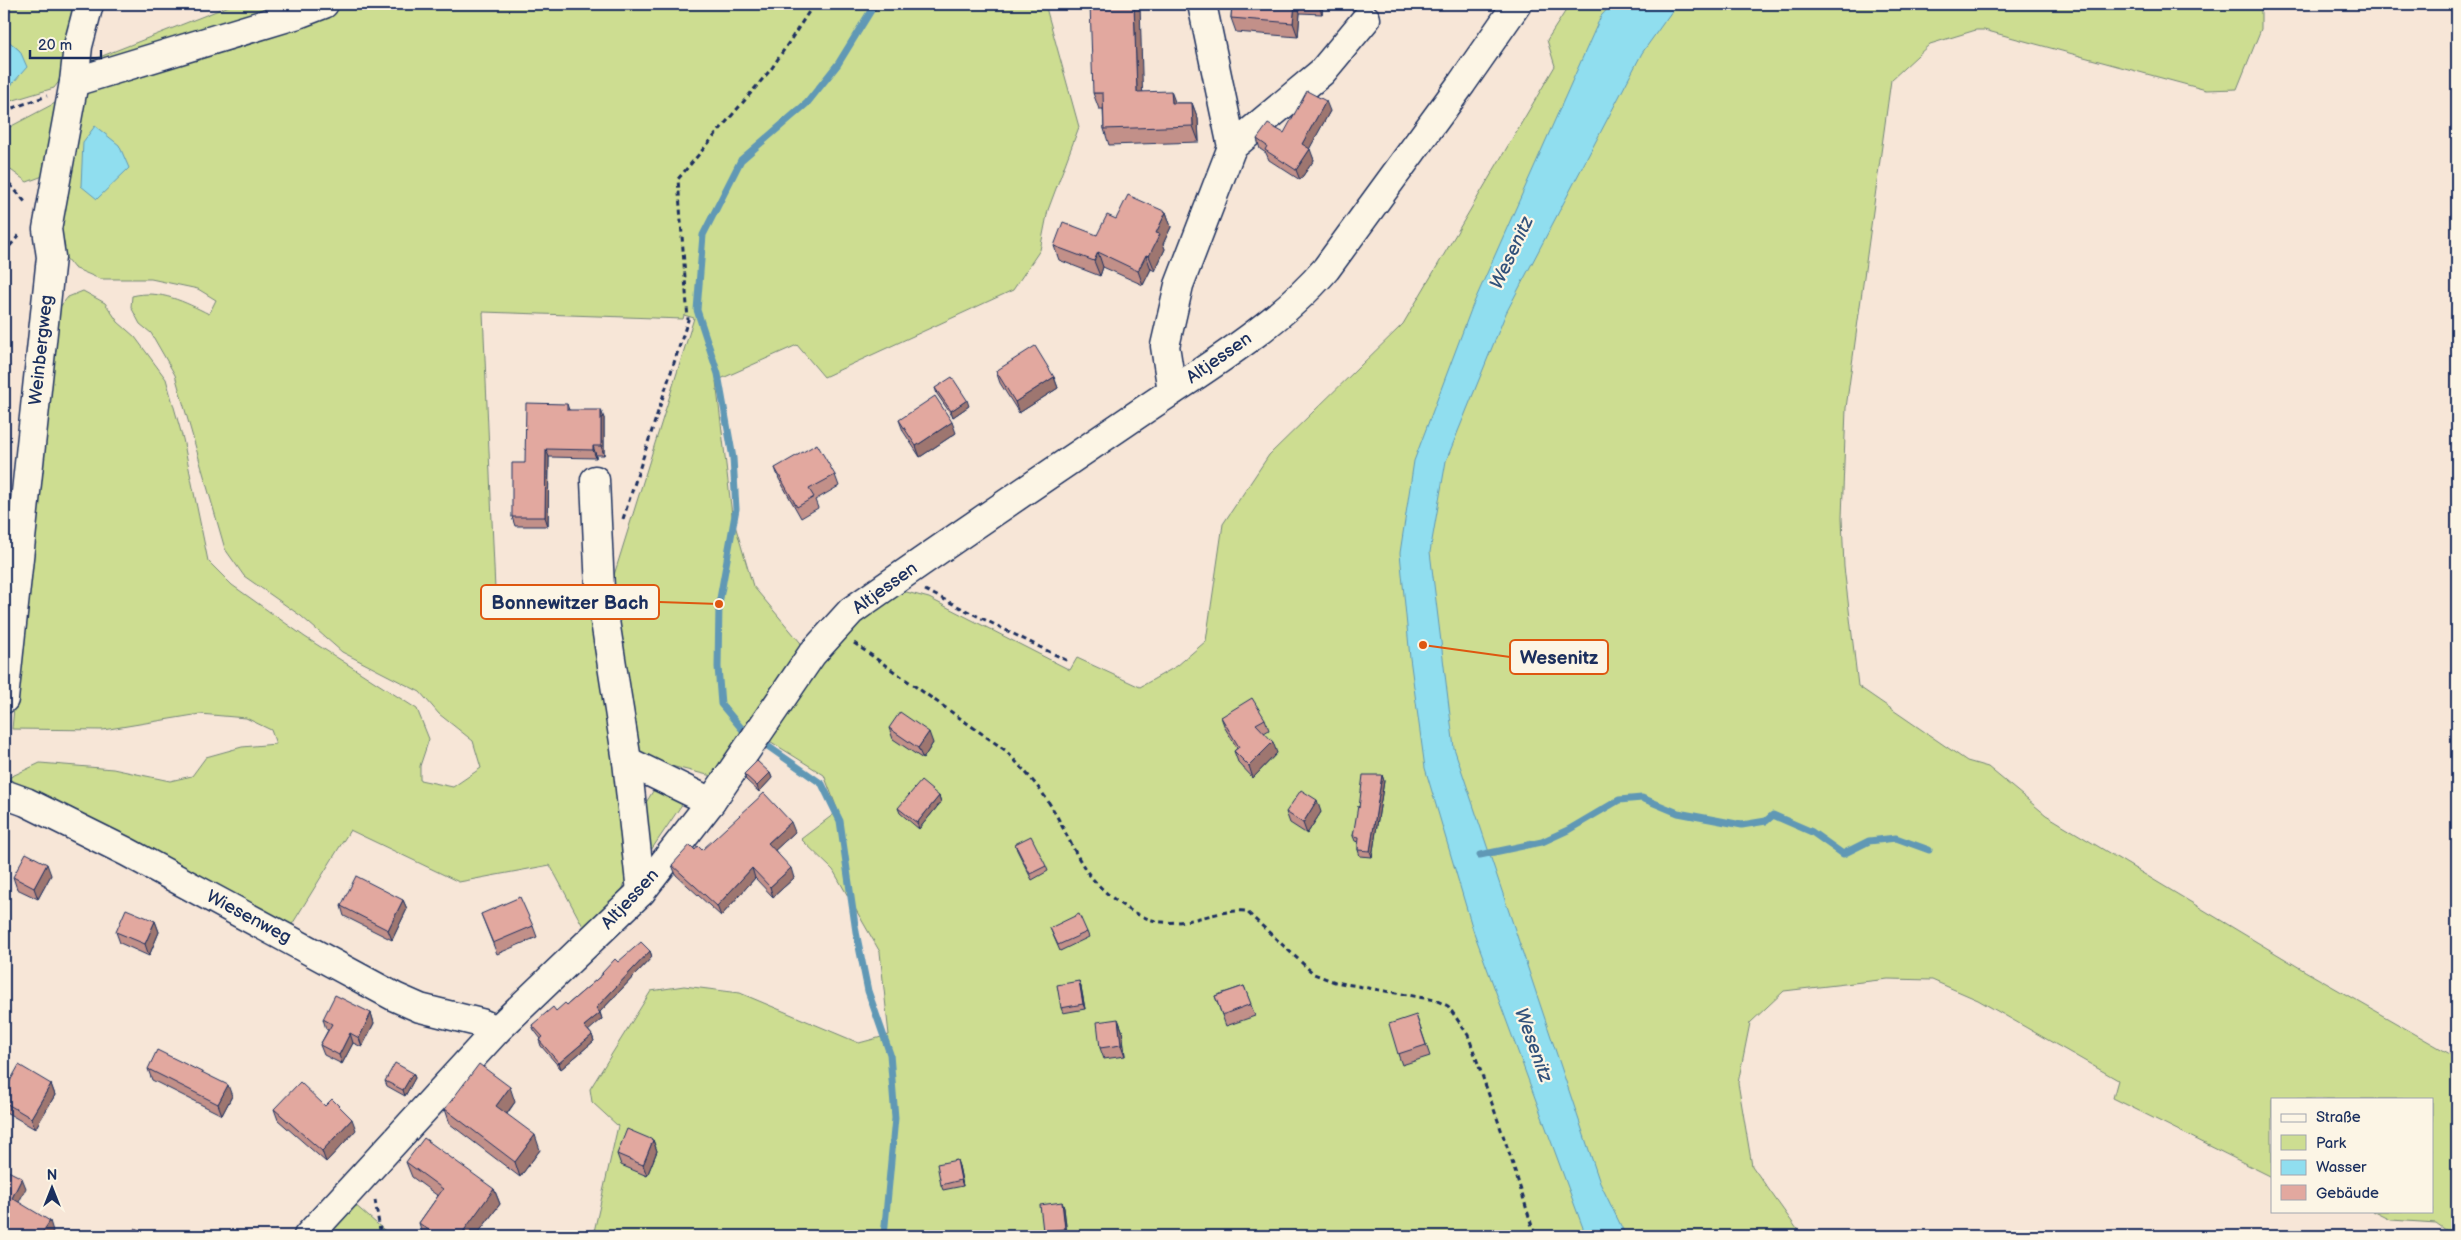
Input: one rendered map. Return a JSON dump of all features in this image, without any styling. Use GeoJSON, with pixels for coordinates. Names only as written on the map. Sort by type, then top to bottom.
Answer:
{"type":"FeatureCollection","features":[{"type":"Feature","properties":{"kind":"street","name":"Weinbergweg"},"geometry":{"type":"LineString","coordinates":[[4,699],[51,256],[47,229],[74,82],[78,46],[90,4]]}},
{"type":"Feature","properties":{"kind":"street"},"geometry":{"type":"LineString","coordinates":[[74,82],[298,14],[324,4]]}},
{"type":"Feature","properties":{"kind":"street"},"geometry":{"type":"LineString","coordinates":[[1202,4],[1232,147]]}},
{"type":"Feature","properties":{"kind":"street","name":"Altjessen"},"geometry":{"type":"LineString","coordinates":[[308,1236],[497,1030],[641,892],[710,802],[812,654],[852,611],[1172,391],[1270,322],[1304,295],[1326,269],[1517,4]]}},
{"type":"Feature","properties":{"kind":"street"},"geometry":{"type":"LineString","coordinates":[[1172,391],[1165,346],[1180,285],[1232,147],[1322,72],[1366,19]]}},
{"type":"Feature","properties":{"kind":"street"},"geometry":{"type":"LineString","coordinates":[[596,480],[600,588],[627,761],[641,892]]}},
{"type":"Feature","properties":{"kind":"street"},"geometry":{"type":"LineString","coordinates":[[627,761],[710,802]]}},
{"type":"Feature","properties":{"kind":"street","name":"Wiesenweg"},"geometry":{"type":"LineString","coordinates":[[4,794],[26,802],[127,852],[395,997],[420,1008],[481,1023],[497,1030]]}},
{"type":"Feature","properties":{"kind":"path"},"geometry":{"type":"LineString","coordinates":[[622,524],[688,320],[678,179],[772,68],[814,4]]}},
{"type":"Feature","properties":{"kind":"path"},"geometry":{"type":"LineString","coordinates":[[4,111],[51,94],[74,82]]}},
{"type":"Feature","properties":{"kind":"path"},"geometry":{"type":"LineString","coordinates":[[899,577],[1070,662]]}},
{"type":"Feature","properties":{"kind":"path"},"geometry":{"type":"LineString","coordinates":[[836,629],[1005,750],[1025,771],[1051,806],[1085,869],[1123,908],[1142,917],[1161,922],[1182,923],[1232,910],[1246,911],[1314,974],[1334,982],[1435,1000],[1448,1006],[1468,1035],[1510,1155],[1535,1236]]}},
{"type":"Feature","properties":{"kind":"green space"},"geometry":{"type":"Polygon","coordinates":[[[4,4],[82,4],[64,75],[54,88],[4,103],[4,89],[7,90],[20,51],[4,37],[4,4]]]}},
{"type":"Feature","properties":{"kind":"green space"},"geometry":{"type":"Polygon","coordinates":[[[234,4],[306,4],[95,67],[92,60],[234,4]]]}},
{"type":"Feature","properties":{"kind":"green space"},"geometry":{"type":"Polygon","coordinates":[[[342,4],[1045,4],[1079,127],[1048,210],[1040,250],[1013,290],[824,377],[797,345],[716,381],[732,515],[753,586],[805,648],[720,778],[634,757],[610,588],[694,318],[684,315],[683,319],[483,312],[495,590],[593,589],[628,873],[621,894],[585,930],[550,865],[459,882],[350,830],[288,931],[24,793],[8,778],[40,763],[113,769],[170,781],[192,776],[206,757],[242,747],[276,744],[271,730],[246,718],[200,714],[103,730],[12,729],[51,318],[68,297],[83,291],[105,303],[118,322],[135,337],[166,379],[183,439],[208,561],[232,585],[305,637],[417,709],[429,739],[420,766],[420,780],[453,787],[481,768],[473,741],[439,714],[420,692],[342,652],[301,616],[244,576],[225,549],[175,375],[151,333],[140,324],[131,307],[132,296],[152,294],[181,301],[209,314],[216,300],[198,289],[151,279],[100,279],[74,268],[66,258],[55,235],[79,89],[298,20],[342,4]]]}},
{"type":"Feature","properties":{"kind":"green space"},"geometry":{"type":"Polygon","coordinates":[[[1570,4],[2261,4],[2261,29],[2237,89],[2206,90],[1984,30],[1976,30],[1930,44],[1891,80],[1846,408],[1842,518],[1844,567],[1858,686],[1967,761],[1988,767],[2046,815],[2305,971],[2457,1058],[2457,1236],[2454,1236],[2436,1223],[2391,1220],[2375,1212],[2434,1212],[2434,1098],[2271,1098],[2271,1177],[2113,1098],[2118,1080],[1978,1000],[1932,980],[1888,979],[1784,991],[1750,1023],[1738,1083],[1752,1166],[1802,1236],[593,1236],[618,1126],[592,1102],[590,1089],[651,991],[684,986],[740,993],[859,1043],[889,1035],[880,952],[833,870],[801,839],[838,811],[824,775],[768,740],[818,666],[859,622],[899,590],[929,598],[1070,670],[1077,658],[1140,687],[1177,666],[1206,641],[1223,524],[1269,455],[1403,324],[1555,66],[1547,40],[1570,4]]]}},
{"type":"Feature","properties":{"kind":"green space"},"geometry":{"type":"Polygon","coordinates":[[[57,102],[43,176],[27,182],[4,165],[4,130],[57,102]]]}},
{"type":"Feature","properties":{"kind":"green space"},"geometry":{"type":"Polygon","coordinates":[[[658,783],[685,800],[645,859],[639,814],[658,783]]]}},
{"type":"Feature","properties":{"kind":"green space"},"geometry":{"type":"Polygon","coordinates":[[[354,1204],[391,1236],[323,1236],[354,1204]]]}},
{"type":"Feature","properties":{"kind":"water"},"geometry":{"type":"Polygon","coordinates":[[[1612,4],[1677,4],[1642,53],[1506,313],[1446,461],[1430,552],[1454,748],[1600,1183],[1626,1236],[1586,1236],[1473,930],[1425,768],[1410,658],[1400,553],[1414,461],[1472,307],[1601,16],[1612,4]]]}},
{"type":"Feature","properties":{"kind":"water"},"geometry":{"type":"Polygon","coordinates":[[[4,37],[20,51],[27,67],[7,90],[4,89],[4,37]]]}},
{"type":"Feature","properties":{"kind":"water"},"geometry":{"type":"Polygon","coordinates":[[[95,126],[119,145],[129,168],[97,199],[81,186],[83,142],[95,126]]]}},
{"type":"Feature","properties":{"kind":"building"},"geometry":{"type":"Polygon","coordinates":[[[1090,4],[1134,4],[1137,92],[1171,91],[1172,103],[1192,103],[1193,126],[1104,129],[1103,93],[1093,93],[1090,4]]]}},
{"type":"Feature","properties":{"kind":"building"},"geometry":{"type":"Polygon","coordinates":[[[1232,4],[1295,4],[1293,23],[1231,18],[1232,4]]]}},
{"type":"Feature","properties":{"kind":"building"},"geometry":{"type":"Polygon","coordinates":[[[1307,91],[1326,101],[1302,144],[1310,149],[1296,170],[1265,150],[1267,146],[1257,139],[1268,124],[1284,133],[1307,91]]]}},
{"type":"Feature","properties":{"kind":"building"},"geometry":{"type":"Polygon","coordinates":[[[1128,195],[1166,212],[1156,233],[1160,234],[1149,256],[1146,255],[1138,271],[1098,252],[1094,261],[1054,246],[1063,222],[1097,235],[1107,215],[1116,219],[1128,195]]]}},
{"type":"Feature","properties":{"kind":"building"},"geometry":{"type":"Polygon","coordinates":[[[1035,346],[1054,377],[1015,402],[996,371],[1035,346]]]}},
{"type":"Feature","properties":{"kind":"building"},"geometry":{"type":"Polygon","coordinates":[[[952,377],[967,400],[951,411],[935,388],[952,377]]]}},
{"type":"Feature","properties":{"kind":"building"},"geometry":{"type":"Polygon","coordinates":[[[935,396],[952,422],[916,446],[899,420],[935,396]]]}},
{"type":"Feature","properties":{"kind":"building"},"geometry":{"type":"Polygon","coordinates":[[[526,403],[567,404],[567,410],[601,410],[601,446],[593,446],[593,450],[546,449],[545,517],[512,517],[512,463],[525,463],[526,403]]]}},
{"type":"Feature","properties":{"kind":"building"},"geometry":{"type":"Polygon","coordinates":[[[817,444],[835,475],[809,489],[814,497],[797,507],[775,468],[817,444]]]}},
{"type":"Feature","properties":{"kind":"building"},"geometry":{"type":"Polygon","coordinates":[[[1252,698],[1265,719],[1256,724],[1273,742],[1249,766],[1234,751],[1239,747],[1221,717],[1252,698]]]}},
{"type":"Feature","properties":{"kind":"building"},"geometry":{"type":"Polygon","coordinates":[[[900,712],[929,732],[918,748],[889,728],[900,712]]]}},
{"type":"Feature","properties":{"kind":"building"},"geometry":{"type":"Polygon","coordinates":[[[757,761],[770,773],[757,786],[744,774],[757,761]]]}},
{"type":"Feature","properties":{"kind":"building"},"geometry":{"type":"Polygon","coordinates":[[[1363,775],[1382,775],[1370,851],[1358,850],[1359,837],[1353,836],[1363,775]]]}},
{"type":"Feature","properties":{"kind":"building"},"geometry":{"type":"Polygon","coordinates":[[[921,781],[939,796],[917,823],[898,808],[921,781]]]}},
{"type":"Feature","properties":{"kind":"building"},"geometry":{"type":"Polygon","coordinates":[[[1301,790],[1317,800],[1303,823],[1286,812],[1301,790]]]}},
{"type":"Feature","properties":{"kind":"building"},"geometry":{"type":"Polygon","coordinates":[[[764,793],[791,822],[768,843],[791,868],[770,887],[752,868],[717,906],[672,865],[690,845],[695,850],[698,846],[702,850],[764,793]]]}},
{"type":"Feature","properties":{"kind":"building"},"geometry":{"type":"Polygon","coordinates":[[[1031,836],[1046,866],[1030,874],[1015,844],[1031,836]]]}},
{"type":"Feature","properties":{"kind":"building"},"geometry":{"type":"Polygon","coordinates":[[[26,853],[47,864],[34,888],[13,877],[26,853]]]}},
{"type":"Feature","properties":{"kind":"building"},"geometry":{"type":"Polygon","coordinates":[[[356,876],[403,900],[388,930],[341,906],[356,876]]]}},
{"type":"Feature","properties":{"kind":"building"},"geometry":{"type":"Polygon","coordinates":[[[520,897],[533,926],[493,943],[481,914],[520,897]]]}},
{"type":"Feature","properties":{"kind":"building"},"geometry":{"type":"Polygon","coordinates":[[[126,909],[155,921],[145,944],[116,932],[126,909]]]}},
{"type":"Feature","properties":{"kind":"building"},"geometry":{"type":"Polygon","coordinates":[[[1079,914],[1087,932],[1058,945],[1050,928],[1079,914]]]}},
{"type":"Feature","properties":{"kind":"building"},"geometry":{"type":"Polygon","coordinates":[[[641,942],[650,951],[596,1008],[600,1013],[584,1026],[592,1035],[559,1063],[539,1040],[543,1037],[532,1025],[553,1007],[556,1011],[565,1003],[567,1005],[603,974],[615,959],[618,962],[641,942]]]}},
{"type":"Feature","properties":{"kind":"building"},"geometry":{"type":"Polygon","coordinates":[[[1079,981],[1083,1004],[1061,1008],[1057,985],[1079,981]]]}},
{"type":"Feature","properties":{"kind":"building"},"geometry":{"type":"Polygon","coordinates":[[[1244,986],[1251,1004],[1222,1015],[1215,996],[1244,986]]]}},
{"type":"Feature","properties":{"kind":"building"},"geometry":{"type":"Polygon","coordinates":[[[335,995],[371,1013],[359,1038],[350,1033],[339,1055],[320,1045],[332,1024],[323,1019],[335,995]]]}},
{"type":"Feature","properties":{"kind":"building"},"geometry":{"type":"Polygon","coordinates":[[[1416,1015],[1426,1045],[1398,1054],[1389,1024],[1416,1015]]]}},
{"type":"Feature","properties":{"kind":"building"},"geometry":{"type":"Polygon","coordinates":[[[1118,1019],[1121,1045],[1100,1048],[1097,1022],[1118,1019]]]}},
{"type":"Feature","properties":{"kind":"building"},"geometry":{"type":"Polygon","coordinates":[[[157,1050],[228,1085],[218,1104],[148,1069],[157,1050]]]}},
{"type":"Feature","properties":{"kind":"building"},"geometry":{"type":"Polygon","coordinates":[[[395,1063],[413,1073],[403,1090],[385,1081],[395,1063]]]}},
{"type":"Feature","properties":{"kind":"building"},"geometry":{"type":"Polygon","coordinates":[[[479,1064],[510,1087],[496,1106],[535,1135],[515,1162],[445,1109],[479,1064]]]}},
{"type":"Feature","properties":{"kind":"building"},"geometry":{"type":"Polygon","coordinates":[[[19,1065],[51,1084],[31,1118],[4,1102],[4,1092],[19,1065]]]}},
{"type":"Feature","properties":{"kind":"building"},"geometry":{"type":"Polygon","coordinates":[[[300,1082],[325,1106],[332,1099],[352,1119],[322,1151],[274,1109],[300,1082]]]}},
{"type":"Feature","properties":{"kind":"building"},"geometry":{"type":"Polygon","coordinates":[[[627,1129],[653,1140],[643,1165],[617,1154],[627,1129]]]}},
{"type":"Feature","properties":{"kind":"building"},"geometry":{"type":"Polygon","coordinates":[[[424,1138],[494,1189],[460,1236],[437,1236],[419,1223],[443,1189],[406,1162],[424,1138]]]}},
{"type":"Feature","properties":{"kind":"building"},"geometry":{"type":"Polygon","coordinates":[[[957,1160],[961,1180],[941,1185],[937,1164],[957,1160]]]}},
{"type":"Feature","properties":{"kind":"building"},"geometry":{"type":"Polygon","coordinates":[[[4,1169],[22,1178],[12,1198],[50,1221],[40,1236],[17,1236],[12,1233],[10,1236],[4,1236],[4,1169]]]}},
{"type":"Feature","properties":{"kind":"building"},"geometry":{"type":"Polygon","coordinates":[[[1062,1202],[1065,1229],[1043,1231],[1040,1205],[1062,1202]]]}},
{"type":"Feature","properties":{"kind":"building"},"geometry":{"type":"Polygon","coordinates":[[[135,1228],[149,1235],[150,1236],[128,1236],[135,1228]]]}},
{"type":"Feature","properties":{"kind":"waterway"},"geometry":{"type":"LineString","coordinates":[[750,734],[742,729],[721,704],[718,667],[719,604],[736,509],[733,458],[718,374],[697,310],[703,235],[741,160],[807,103],[838,64],[875,4]]}},
{"type":"Feature","properties":{"kind":"waterway"},"geometry":{"type":"LineString","coordinates":[[759,740],[822,784],[840,821],[856,932],[868,991],[890,1054],[895,1118],[884,1236]]}},
{"type":"Feature","properties":{"kind":"waterway"},"geometry":{"type":"LineString","coordinates":[[1480,855],[1542,842],[1568,830],[1619,800],[1642,798],[1678,813],[1742,825],[1766,821],[1773,815],[1812,832],[1843,854],[1869,841],[1896,838],[1929,850]]}},
{"type":"Feature","properties":{"kind":"place","name":"Bonnewitzer Bach"},"geometry":{"type":"Point","coordinates":[719,604]}},
{"type":"Feature","properties":{"kind":"place","name":"Wesenitz"},"geometry":{"type":"Point","coordinates":[1423,645]}}]}
